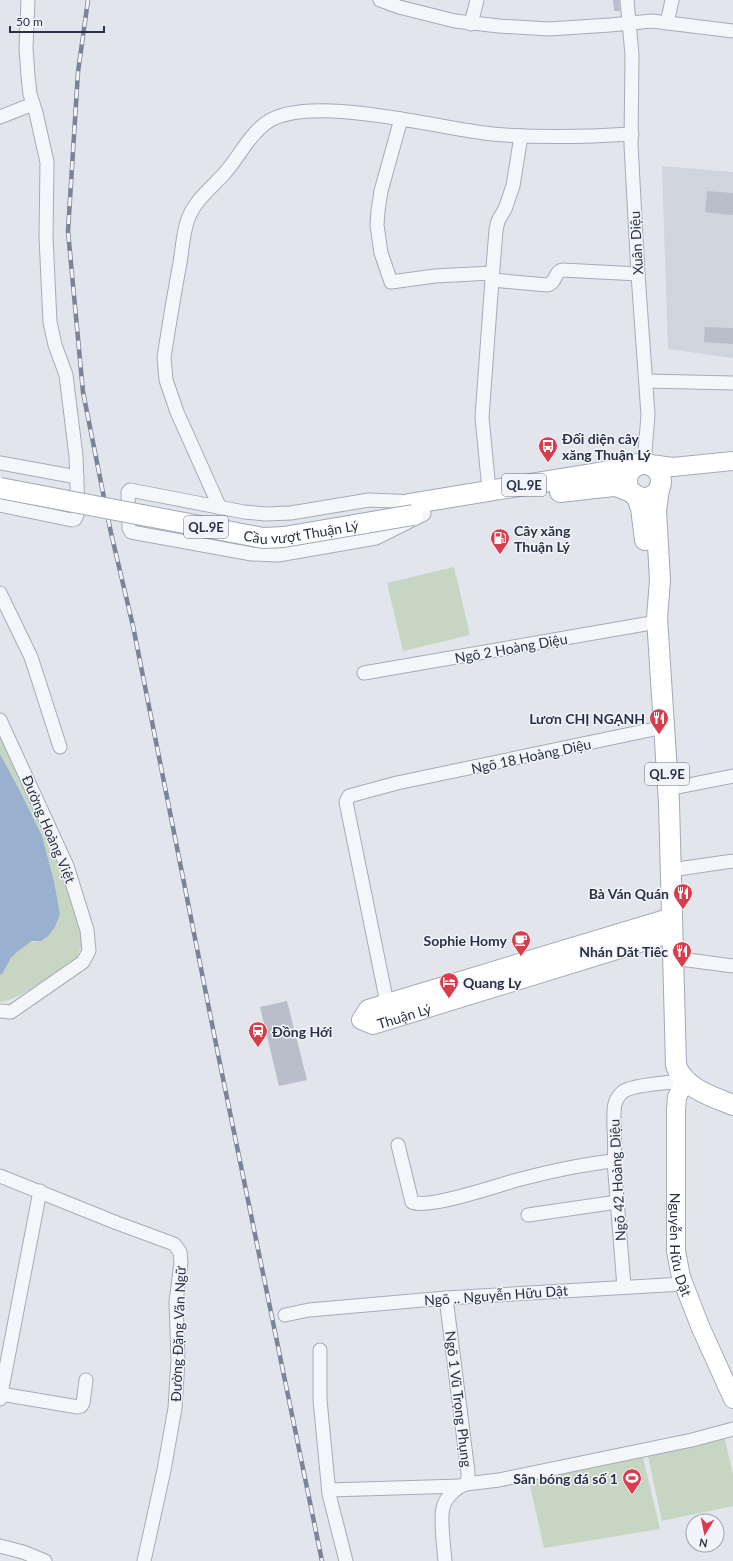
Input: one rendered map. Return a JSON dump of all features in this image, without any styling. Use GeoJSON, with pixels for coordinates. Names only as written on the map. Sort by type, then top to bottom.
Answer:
{"type":"FeatureCollection","features":[{"type":"Feature","properties":{"kind":"main road","name":"QL.9E"},"geometry":{"type":"LineString","coordinates":[[416,509],[490,490],[610,471],[644,464]]}},
{"type":"Feature","properties":{"kind":"main road"},"geometry":{"type":"LineString","coordinates":[[644,464],[659,472],[661,477],[660,486],[651,496],[641,497],[634,494],[629,487],[628,477],[633,468],[644,464]]}},
{"type":"Feature","properties":{"kind":"main road","name":"QL.9E"},"geometry":{"type":"LineString","coordinates":[[0,476],[232,522],[271,528],[606,486],[619,487],[634,494],[641,508],[649,580],[657,620],[668,789],[676,1065],[685,1081]]}},
{"type":"Feature","properties":{"kind":"main road","name":"QL.9E"},"geometry":{"type":"LineString","coordinates":[[657,620],[660,580],[656,511],[660,486]]}},
{"type":"Feature","properties":{"kind":"main road","name":"Cầu vượt Thuận Lý"},"geometry":{"type":"LineString","coordinates":[[0,488],[263,538],[284,537],[416,509]]}},
{"type":"Feature","properties":{"kind":"main road"},"geometry":{"type":"LineString","coordinates":[[685,1081],[716,1098],[733,1105]]}},
{"type":"Feature","properties":{"kind":"street"},"geometry":{"type":"LineString","coordinates":[[0,505],[72,520],[75,519],[78,512],[76,456],[66,375],[55,345],[50,322],[46,237],[47,162],[42,134],[30,94],[26,48],[28,0]]}},
{"type":"Feature","properties":{"kind":"street"},"geometry":{"type":"LineString","coordinates":[[380,0],[428,15],[471,24],[549,29],[652,21],[733,31]]}},
{"type":"Feature","properties":{"kind":"street"},"geometry":{"type":"LineString","coordinates":[[471,24],[477,0]]}},
{"type":"Feature","properties":{"kind":"street","name":"Xuân Diệu"},"geometry":{"type":"LineString","coordinates":[[627,0],[632,55],[632,134],[638,274],[648,415],[644,464]]}},
{"type":"Feature","properties":{"kind":"street"},"geometry":{"type":"LineString","coordinates":[[667,23],[672,0]]}},
{"type":"Feature","properties":{"kind":"street"},"geometry":{"type":"LineString","coordinates":[[0,117],[33,104]]}},
{"type":"Feature","properties":{"kind":"street"},"geometry":{"type":"LineString","coordinates":[[220,508],[177,412],[166,380],[164,357],[187,221],[200,198],[224,174],[251,139],[266,123],[281,116],[314,110],[384,116],[489,134],[585,137],[632,134]]}},
{"type":"Feature","properties":{"kind":"street"},"geometry":{"type":"LineString","coordinates":[[401,119],[381,191],[377,225],[381,253],[391,282],[436,276],[492,277],[548,285],[554,281],[560,270],[638,274]]}},
{"type":"Feature","properties":{"kind":"street"},"geometry":{"type":"LineString","coordinates":[[490,490],[482,417],[496,230],[498,221],[507,204],[513,186],[521,136]]}},
{"type":"Feature","properties":{"kind":"street"},"geometry":{"type":"LineString","coordinates":[[646,381],[733,382]]}},
{"type":"Feature","properties":{"kind":"street"},"geometry":{"type":"LineString","coordinates":[[644,464],[673,467],[733,461]]}},
{"type":"Feature","properties":{"kind":"street"},"geometry":{"type":"LineString","coordinates":[[0,463],[77,477]]}},
{"type":"Feature","properties":{"kind":"street"},"geometry":{"type":"LineString","coordinates":[[660,486],[674,473],[701,465]]}},
{"type":"Feature","properties":{"kind":"street"},"geometry":{"type":"LineString","coordinates":[[130,490],[220,508],[266,514],[291,513],[369,500],[416,509],[376,538],[278,555],[252,554],[131,532],[129,528],[128,492],[130,490]]}},
{"type":"Feature","properties":{"kind":"street"},"geometry":{"type":"LineString","coordinates":[[0,593],[31,657],[60,747]]}},
{"type":"Feature","properties":{"kind":"street","name":"Ngõ 2 Hoàng Diệu"},"geometry":{"type":"LineString","coordinates":[[364,673],[657,620]]}},
{"type":"Feature","properties":{"kind":"street","name":"Đường Hoàng Việt"},"geometry":{"type":"LineString","coordinates":[[0,720],[67,866],[87,930],[89,951],[83,962],[11,1012],[0,1011]]}},
{"type":"Feature","properties":{"kind":"street","name":"Ngõ 18 Hoàng Diệu"},"geometry":{"type":"LineString","coordinates":[[387,1003],[346,802],[349,796],[397,784],[664,727]]}},
{"type":"Feature","properties":{"kind":"street"},"geometry":{"type":"LineString","coordinates":[[668,789],[733,776]]}},
{"type":"Feature","properties":{"kind":"street"},"geometry":{"type":"LineString","coordinates":[[671,870],[733,861]]}},
{"type":"Feature","properties":{"kind":"street","name":"Thuận Lý"},"geometry":{"type":"LineString","coordinates":[[672,925],[373,1025],[361,1020],[368,1010],[387,1003],[672,925]]}},
{"type":"Feature","properties":{"kind":"street"},"geometry":{"type":"LineString","coordinates":[[673,958],[733,966]]}},
{"type":"Feature","properties":{"kind":"street","name":"Ngõ 42 Hoàng Diệu"},"geometry":{"type":"LineString","coordinates":[[624,1287],[616,1202],[614,1161],[614,1111],[616,1100],[625,1090],[685,1081]]}},
{"type":"Feature","properties":{"kind":"street","name":"Nguyễn Hữu Dật"},"geometry":{"type":"LineString","coordinates":[[685,1081],[677,1097],[676,1252],[683,1284],[733,1399]]}},
{"type":"Feature","properties":{"kind":"street"},"geometry":{"type":"LineString","coordinates":[[398,1145],[412,1202],[422,1204],[476,1192],[520,1179],[588,1163],[614,1161]]}},
{"type":"Feature","properties":{"kind":"street","name":"Đường Đặng Văn Ngữ"},"geometry":{"type":"LineString","coordinates":[[0,1176],[174,1244],[180,1252],[181,1262],[176,1302],[178,1360],[175,1408],[164,1470],[144,1561]]}},
{"type":"Feature","properties":{"kind":"street"},"geometry":{"type":"LineString","coordinates":[[40,1192],[0,1396],[78,1407],[83,1403],[86,1380]]}},
{"type":"Feature","properties":{"kind":"street"},"geometry":{"type":"LineString","coordinates":[[528,1214],[616,1202]]}},
{"type":"Feature","properties":{"kind":"street","name":"Ngõ .. Nguyễn Hữu Dật"},"geometry":{"type":"LineString","coordinates":[[285,1315],[309,1310],[446,1298],[683,1284]]}},
{"type":"Feature","properties":{"kind":"street","name":"Ngõ 1 Vũ Trọng Phụng"},"geometry":{"type":"LineString","coordinates":[[445,1561],[443,1508],[450,1495],[468,1479],[446,1298]]}},
{"type":"Feature","properties":{"kind":"street"},"geometry":{"type":"LineString","coordinates":[[320,1350],[320,1400],[329,1490],[346,1561]]}},
{"type":"Feature","properties":{"kind":"street"},"geometry":{"type":"LineString","coordinates":[[329,1490],[463,1485],[499,1480],[692,1440],[733,1429]]}},
{"type":"Feature","properties":{"kind":"street"},"geometry":{"type":"LineString","coordinates":[[0,1546],[23,1552],[45,1561]]}},
{"type":"Feature","properties":{"kind":"shaded area"},"geometry":{"type":"Polygon","coordinates":[[[662,166],[733,172],[733,358],[668,349],[662,166]]]}},
{"type":"Feature","properties":{"kind":"green space"},"geometry":{"type":"Polygon","coordinates":[[[454,567],[470,635],[403,651],[387,583],[454,567]]]}},
{"type":"Feature","properties":{"kind":"green space"},"geometry":{"type":"Polygon","coordinates":[[[0,729],[64,875],[81,933],[81,947],[77,957],[39,984],[18,996],[0,1002],[0,975],[14,955],[24,946],[32,942],[41,941],[60,914],[54,881],[42,836],[0,754],[0,729]]]}},
{"type":"Feature","properties":{"kind":"green space"},"geometry":{"type":"Polygon","coordinates":[[[724,1436],[733,1474],[733,1506],[700,1513],[685,1513],[685,1516],[662,1521],[647,1452],[724,1436]]]}},
{"type":"Feature","properties":{"kind":"green space"},"geometry":{"type":"Polygon","coordinates":[[[642,1453],[660,1529],[544,1548],[528,1477],[642,1453]]]}},
{"type":"Feature","properties":{"kind":"water"},"geometry":{"type":"Polygon","coordinates":[[[0,754],[42,836],[54,881],[60,914],[55,927],[48,936],[41,941],[32,941],[18,951],[11,958],[3,973],[0,975],[0,754]]]}},
{"type":"Feature","properties":{"kind":"building"},"geometry":{"type":"Polygon","coordinates":[[[613,0],[619,0],[620,11],[614,11],[613,0]]]}},
{"type":"Feature","properties":{"kind":"building"},"geometry":{"type":"Polygon","coordinates":[[[707,191],[733,193],[733,215],[705,212],[707,191]]]}},
{"type":"Feature","properties":{"kind":"building"},"geometry":{"type":"Polygon","coordinates":[[[705,327],[733,328],[733,344],[704,342],[705,327]]]}},
{"type":"Feature","properties":{"kind":"building"},"geometry":{"type":"Polygon","coordinates":[[[287,1001],[307,1080],[279,1086],[260,1007],[287,1001]]]}},
{"type":"Feature","properties":{"kind":"railway"},"geometry":{"type":"LineString","coordinates":[[88,0],[78,72],[68,231],[83,392],[111,533],[133,626],[218,1054],[322,1561]]}},
{"type":"Feature","properties":{"kind":"place","name":"Đối diện cây xăng Thuận Lý"},"geometry":{"type":"Point","coordinates":[548,463]}},
{"type":"Feature","properties":{"kind":"place","name":"Cây xăng Thuận Lý"},"geometry":{"type":"Point","coordinates":[500,555]}},
{"type":"Feature","properties":{"kind":"place","name":"Lươn CHỊ NGẠNH"},"geometry":{"type":"Point","coordinates":[659,735]}},
{"type":"Feature","properties":{"kind":"place","name":"Bà Ván Quán"},"geometry":{"type":"Point","coordinates":[683,910]}},
{"type":"Feature","properties":{"kind":"place","name":"Sophie Homy"},"geometry":{"type":"Point","coordinates":[521,957]}},
{"type":"Feature","properties":{"kind":"place","name":"Nhán Dăt Tiêc"},"geometry":{"type":"Point","coordinates":[682,968]}},
{"type":"Feature","properties":{"kind":"place","name":"Quang Ly"},"geometry":{"type":"Point","coordinates":[449,999]}},
{"type":"Feature","properties":{"kind":"place","name":"Đồng Hới"},"geometry":{"type":"Point","coordinates":[258,1048]}},
{"type":"Feature","properties":{"kind":"place","name":"Sân bóng đá số 1"},"geometry":{"type":"Point","coordinates":[632,1495]}}]}
